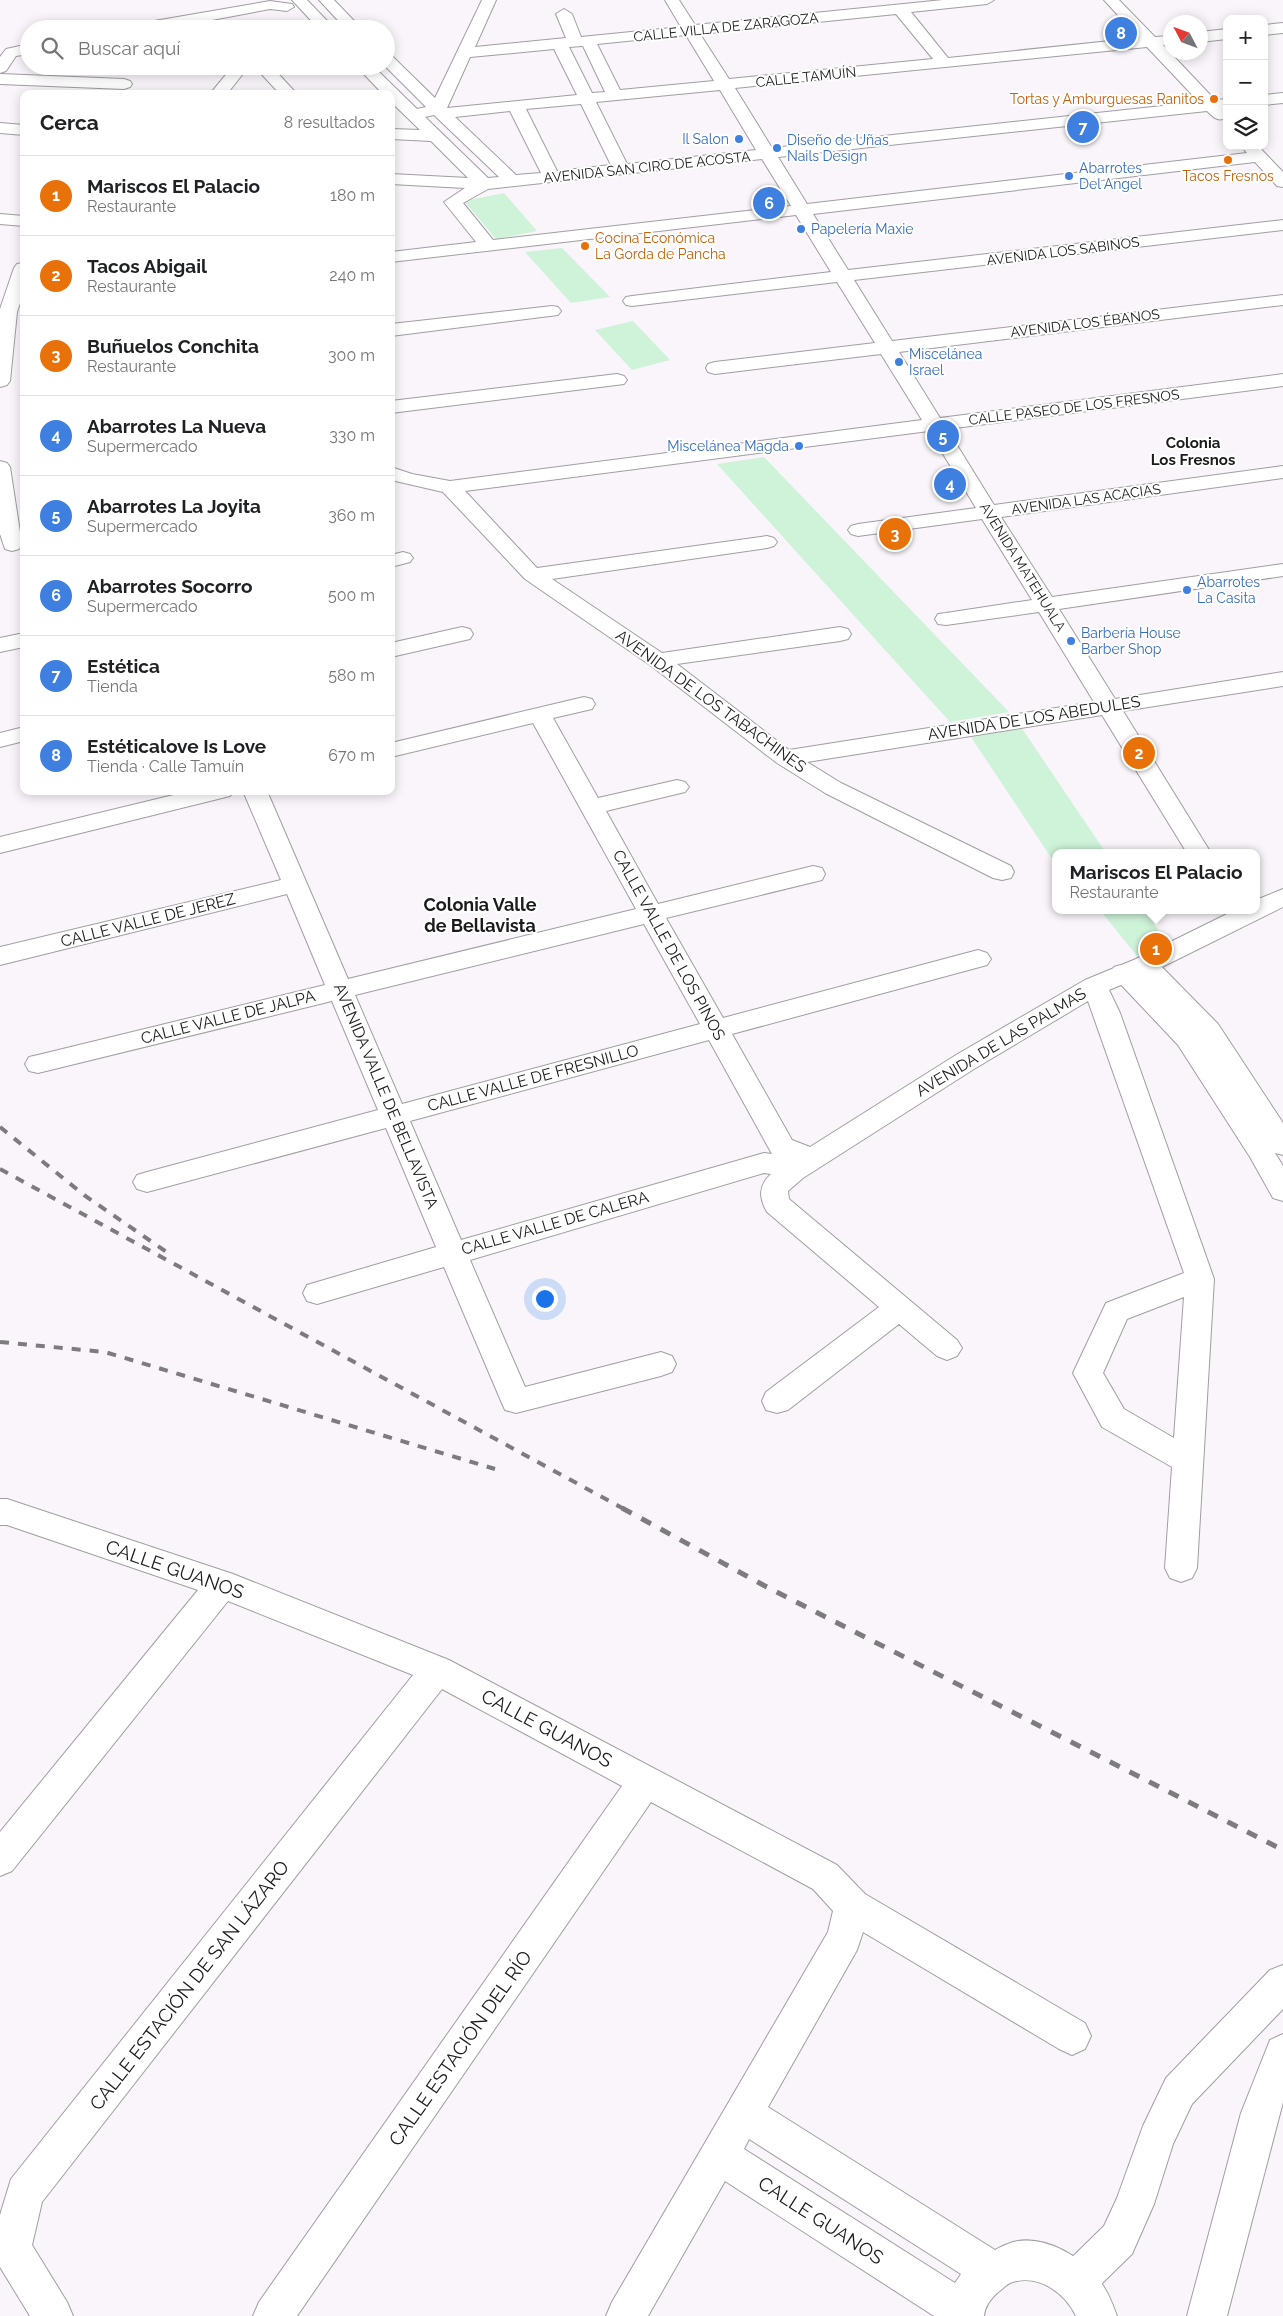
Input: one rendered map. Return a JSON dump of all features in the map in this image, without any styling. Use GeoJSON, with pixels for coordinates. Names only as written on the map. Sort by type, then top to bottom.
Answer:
{"type":"FeatureCollection","features":[{"type":"Feature","properties":{"kind":"street"},"geometry":{"type":"LineString","coordinates":[[326,0],[346,20]]}},
{"type":"Feature","properties":{"kind":"street"},"geometry":{"type":"LineString","coordinates":[[440,111],[489,0]]}},
{"type":"Feature","properties":{"kind":"street","name":"AVENIDA MATEHUALA"},"geometry":{"type":"LineString","coordinates":[[672,0],[1197,849]]}},
{"type":"Feature","properties":{"kind":"street","name":"CALLE VILLA DE ZARAGOZA"},"geometry":{"type":"LineString","coordinates":[[464,53],[987,0]]}},
{"type":"Feature","properties":{"kind":"street"},"geometry":{"type":"LineString","coordinates":[[1111,0],[1150,42],[1219,105]]}},
{"type":"Feature","properties":{"kind":"street"},"geometry":{"type":"LineString","coordinates":[[236,20],[276,11],[296,3]]}},
{"type":"Feature","properties":{"kind":"street"},"geometry":{"type":"LineString","coordinates":[[194,20],[296,3],[317,20]]}},
{"type":"Feature","properties":{"kind":"street"},"geometry":{"type":"LineString","coordinates":[[900,9],[944,63]]}},
{"type":"Feature","properties":{"kind":"street"},"geometry":{"type":"LineString","coordinates":[[884,11],[925,65]]}},
{"type":"Feature","properties":{"kind":"street"},"geometry":{"type":"LineString","coordinates":[[564,14],[615,97]]}},
{"type":"Feature","properties":{"kind":"street"},"geometry":{"type":"LineString","coordinates":[[1268,30],[1283,28]]}},
{"type":"Feature","properties":{"kind":"street"},"geometry":{"type":"LineString","coordinates":[[1208,36],[1223,34]]}},
{"type":"Feature","properties":{"kind":"street","name":"CALLE TAMUÍN"},"geometry":{"type":"LineString","coordinates":[[412,115],[440,111],[588,100],[1163,41]]}},
{"type":"Feature","properties":{"kind":"street"},"geometry":{"type":"LineString","coordinates":[[560,44],[621,169]]}},
{"type":"Feature","properties":{"kind":"street"},"geometry":{"type":"LineString","coordinates":[[0,68],[11,52],[20,50]]}},
{"type":"Feature","properties":{"kind":"street"},"geometry":{"type":"LineString","coordinates":[[395,68],[512,181]]}},
{"type":"Feature","properties":{"kind":"street"},"geometry":{"type":"LineString","coordinates":[[221,90],[234,75]]}},
{"type":"Feature","properties":{"kind":"street"},"geometry":{"type":"LineString","coordinates":[[271,75],[285,90]]}},
{"type":"Feature","properties":{"kind":"street"},"geometry":{"type":"LineString","coordinates":[[373,75],[387,90]]}},
{"type":"Feature","properties":{"kind":"street"},"geometry":{"type":"LineString","coordinates":[[424,96],[432,78]]}},
{"type":"Feature","properties":{"kind":"street"},"geometry":{"type":"LineString","coordinates":[[0,79],[125,83]]}},
{"type":"Feature","properties":{"kind":"street"},"geometry":{"type":"LineString","coordinates":[[399,102],[424,96]]}},
{"type":"Feature","properties":{"kind":"street"},"geometry":{"type":"LineString","coordinates":[[395,98],[484,184]]}},
{"type":"Feature","properties":{"kind":"street"},"geometry":{"type":"LineString","coordinates":[[1268,100],[1283,98]]}},
{"type":"Feature","properties":{"kind":"street","name":"AVENIDA SAN CIRO DE ACOSTA"},"geometry":{"type":"LineString","coordinates":[[484,184],[1219,105]]}},
{"type":"Feature","properties":{"kind":"street"},"geometry":{"type":"LineString","coordinates":[[516,106],[551,177]]}},
{"type":"Feature","properties":{"kind":"street"},"geometry":{"type":"LineString","coordinates":[[0,128],[20,130]]}},
{"type":"Feature","properties":{"kind":"street"},"geometry":{"type":"LineString","coordinates":[[395,134],[434,136]]}},
{"type":"Feature","properties":{"kind":"street"},"geometry":{"type":"LineString","coordinates":[[395,257],[802,210],[1254,152],[1283,182]]}},
{"type":"Feature","properties":{"kind":"street"},"geometry":{"type":"LineString","coordinates":[[395,179],[484,184]]}},
{"type":"Feature","properties":{"kind":"street"},"geometry":{"type":"LineString","coordinates":[[484,184],[453,202],[489,246]]}},
{"type":"Feature","properties":{"kind":"street"},"geometry":{"type":"LineString","coordinates":[[0,219],[20,221]]}},
{"type":"Feature","properties":{"kind":"street","name":"AVENIDA LOS SABINOS"},"geometry":{"type":"LineString","coordinates":[[632,301],[1283,225]]}},
{"type":"Feature","properties":{"kind":"street"},"geometry":{"type":"LineString","coordinates":[[0,380],[8,312],[18,268]]}},
{"type":"Feature","properties":{"kind":"street","name":"AVENIDA LOS ÉBANOS"},"geometry":{"type":"LineString","coordinates":[[715,368],[1283,300]]}},
{"type":"Feature","properties":{"kind":"street"},"geometry":{"type":"LineString","coordinates":[[395,330],[552,311]]}},
{"type":"Feature","properties":{"kind":"street"},"geometry":{"type":"LineString","coordinates":[[395,407],[617,380]]}},
{"type":"Feature","properties":{"kind":"street","name":"CALLE PASEO DE LOS FRESNOS"},"geometry":{"type":"LineString","coordinates":[[395,474],[450,487],[1283,380]]}},
{"type":"Feature","properties":{"kind":"street"},"geometry":{"type":"LineString","coordinates":[[0,467],[12,545]]}},
{"type":"Feature","properties":{"kind":"street","name":"AVENIDA LAS ACACIAS"},"geometry":{"type":"LineString","coordinates":[[858,530],[1283,472]]}},
{"type":"Feature","properties":{"kind":"street","name":"AVENIDA DE LOS TABACHINES"},"geometry":{"type":"LineString","coordinates":[[450,487],[532,574],[658,660],[785,758],[833,788],[1002,872]]}},
{"type":"Feature","properties":{"kind":"street"},"geometry":{"type":"LineString","coordinates":[[532,574],[767,542]]}},
{"type":"Feature","properties":{"kind":"street"},"geometry":{"type":"LineString","coordinates":[[946,618],[1283,570]]}},
{"type":"Feature","properties":{"kind":"street"},"geometry":{"type":"LineString","coordinates":[[395,649],[462,634]]}},
{"type":"Feature","properties":{"kind":"street"},"geometry":{"type":"LineString","coordinates":[[658,660],[840,634]]}},
{"type":"Feature","properties":{"kind":"street"},"geometry":{"type":"LineString","coordinates":[[0,645],[20,641]]}},
{"type":"Feature","properties":{"kind":"street","name":"AVENIDA DE LOS ABEDULES"},"geometry":{"type":"LineString","coordinates":[[785,758],[1283,679]]}},
{"type":"Feature","properties":{"kind":"street"},"geometry":{"type":"LineString","coordinates":[[395,749],[584,704]]}},
{"type":"Feature","properties":{"kind":"street","name":"CALLE VALLE DE LOS PINOS"},"geometry":{"type":"LineString","coordinates":[[540,715],[787,1160]]}},
{"type":"Feature","properties":{"kind":"street"},"geometry":{"type":"LineString","coordinates":[[0,740],[20,735]]}},
{"type":"Feature","properties":{"kind":"street"},"geometry":{"type":"LineString","coordinates":[[592,807],[677,787]]}},
{"type":"Feature","properties":{"kind":"street"},"geometry":{"type":"LineString","coordinates":[[0,845],[206,795]]}},
{"type":"Feature","properties":{"kind":"street","name":"AVENIDA VALLE DE BELLAVISTA"},"geometry":{"type":"LineString","coordinates":[[257,795],[516,1401],[661,1364]]}},
{"type":"Feature","properties":{"kind":"street","name":"CALLE VALLE DE JALPA"},"geometry":{"type":"LineString","coordinates":[[38,1064],[813,874]]}},
{"type":"Feature","properties":{"kind":"street","name":"CALLE VALLE DE JEREZ"},"geometry":{"type":"LineString","coordinates":[[0,956],[296,884]]}},
{"type":"Feature","properties":{"kind":"street","name":"AVENIDA DE LAS PALMAS"},"geometry":{"type":"LineString","coordinates":[[1260,906],[1283,897]]}},
{"type":"Feature","properties":{"kind":"street","name":"AVENIDA DE LAS PALMAS"},"geometry":{"type":"LineString","coordinates":[[899,1308],[777,1205],[774,1191],[787,1160],[965,1062],[1094,986],[1134,969],[1242,914]]}},
{"type":"Feature","properties":{"kind":"street","name":"CALLE VALLE DE FRESNILLO"},"geometry":{"type":"LineString","coordinates":[[147,1182],[978,960]]}},
{"type":"Feature","properties":{"kind":"street"},"geometry":{"type":"LineString","coordinates":[[1134,969],[1209,1031],[1283,1145]]}},
{"type":"Feature","properties":{"kind":"street"},"geometry":{"type":"LineString","coordinates":[[1134,969],[1187,1038],[1260,1150],[1283,1191]]}},
{"type":"Feature","properties":{"kind":"street"},"geometry":{"type":"LineString","coordinates":[[1094,986],[1108,1013],[1200,1279],[1181,1568]]}},
{"type":"Feature","properties":{"kind":"street","name":"CALLE VALLE DE CALERA"},"geometry":{"type":"LineString","coordinates":[[317,1293],[787,1160]]}},
{"type":"Feature","properties":{"kind":"street"},"geometry":{"type":"LineString","coordinates":[[1188,1461],[1113,1418],[1088,1373],[1116,1311],[1200,1279]]}},
{"type":"Feature","properties":{"kind":"street"},"geometry":{"type":"LineString","coordinates":[[777,1401],[899,1308],[947,1348]]}},
{"type":"Feature","properties":{"kind":"street","name":"CALLE GUANOS"},"geometry":{"type":"LineString","coordinates":[[2,1515],[222,1584],[437,1670],[825,1877],[852,1906],[1072,2036]]}},
{"type":"Feature","properties":{"kind":"street"},"geometry":{"type":"LineString","coordinates":[[0,1860],[222,1584]]}},
{"type":"Feature","properties":{"kind":"street","name":"CALLE ESTACIÓN DE SAN LÁZARO"},"geometry":{"type":"LineString","coordinates":[[53,2316],[10,2248],[25,2193],[437,1670]]}},
{"type":"Feature","properties":{"kind":"street","name":"CALLE ESTACIÓN DEL RÍO"},"geometry":{"type":"LineString","coordinates":[[273,2316],[646,1780]]}},
{"type":"Feature","properties":{"kind":"street"},"geometry":{"type":"LineString","coordinates":[[626,2316],[844,1938],[852,1906]]}},
{"type":"Feature","properties":{"kind":"street"},"geometry":{"type":"LineString","coordinates":[[1076,2281],[1118,2240],[1135,2204],[1156,2139],[1179,2091],[1283,1983]]}},
{"type":"Feature","properties":{"kind":"street"},"geometry":{"type":"LineString","coordinates":[[1207,2316],[1260,2113],[1283,2053]]}},
{"type":"Feature","properties":{"kind":"street"},"geometry":{"type":"LineString","coordinates":[[743,2113],[991,2270]]}},
{"type":"Feature","properties":{"kind":"street","name":"CALLE GUANOS"},"geometry":{"type":"LineString","coordinates":[[719,2155],[964,2314]]}},
{"type":"Feature","properties":{"kind":"street"},"geometry":{"type":"LineString","coordinates":[[964,2314],[975,2286],[991,2270],[1011,2261],[1034,2260],[1057,2268],[1076,2281],[1091,2301],[1097,2316]]}},
{"type":"Feature","properties":{"kind":"green space"},"geometry":{"type":"Polygon","coordinates":[[[504,193],[537,231],[496,239],[464,201],[504,193]]]}},
{"type":"Feature","properties":{"kind":"green space"},"geometry":{"type":"Polygon","coordinates":[[[562,248],[610,297],[571,303],[525,252],[562,248]]]}},
{"type":"Feature","properties":{"kind":"green space"},"geometry":{"type":"Polygon","coordinates":[[[633,321],[670,360],[632,370],[595,330],[633,321]]]}},
{"type":"Feature","properties":{"kind":"green space"},"geometry":{"type":"Polygon","coordinates":[[[764,457],[1009,712],[950,722],[717,464],[764,457]]]}},
{"type":"Feature","properties":{"kind":"green space"},"geometry":{"type":"Polygon","coordinates":[[[1021,727],[1103,849],[1052,849],[1052,859],[971,737],[1021,727]]]}},
{"type":"Feature","properties":{"kind":"green space"},"geometry":{"type":"Polygon","coordinates":[[[1103,914],[1148,914],[1166,942],[1137,956],[1103,914]]]}},
{"type":"Feature","properties":{"kind":"railway"},"geometry":{"type":"LineString","coordinates":[[0,1127],[84,1195],[168,1253]]}},
{"type":"Feature","properties":{"kind":"railway"},"geometry":{"type":"LineString","coordinates":[[0,1169],[624,1509]]}},
{"type":"Feature","properties":{"kind":"railway"},"geometry":{"type":"LineString","coordinates":[[0,1342],[105,1352],[495,1469]]}},
{"type":"Feature","properties":{"kind":"railway"},"geometry":{"type":"LineString","coordinates":[[622,1508],[765,1586],[1283,1850]]}},
{"type":"Feature","properties":{"kind":"place","name":"Estéticalove Is Love"},"geometry":{"type":"Point","coordinates":[1121,33]}},
{"type":"Feature","properties":{"kind":"place","name":"Tortas y Amburguesas Ranitos"},"geometry":{"type":"Point","coordinates":[1214,99]}},
{"type":"Feature","properties":{"kind":"place","name":"Estética"},"geometry":{"type":"Point","coordinates":[1083,127]}},
{"type":"Feature","properties":{"kind":"place","name":"Il Salon"},"geometry":{"type":"Point","coordinates":[739,139]}},
{"type":"Feature","properties":{"kind":"place","name":"Diseño de Uñas Nails Design"},"geometry":{"type":"Point","coordinates":[777,148]}},
{"type":"Feature","properties":{"kind":"place","name":"Tacos Fresnos"},"geometry":{"type":"Point","coordinates":[1228,160]}},
{"type":"Feature","properties":{"kind":"place","name":"Abarrotes Del Angel"},"geometry":{"type":"Point","coordinates":[1069,176]}},
{"type":"Feature","properties":{"kind":"place","name":"Abarrotes Socorro"},"geometry":{"type":"Point","coordinates":[769,203]}},
{"type":"Feature","properties":{"kind":"place","name":"Papelería Maxie"},"geometry":{"type":"Point","coordinates":[801,229]}},
{"type":"Feature","properties":{"kind":"place","name":"Cocina Económica La Gorda de Pancha"},"geometry":{"type":"Point","coordinates":[585,246]}},
{"type":"Feature","properties":{"kind":"place","name":"Miscelánea Israel"},"geometry":{"type":"Point","coordinates":[899,362]}},
{"type":"Feature","properties":{"kind":"place","name":"Abarrotes La Joyita"},"geometry":{"type":"Point","coordinates":[943,436]}},
{"type":"Feature","properties":{"kind":"place","name":"Miscelánea Magda"},"geometry":{"type":"Point","coordinates":[799,446]}},
{"type":"Feature","properties":{"kind":"place","name":"Abarrotes La Nueva"},"geometry":{"type":"Point","coordinates":[950,484]}},
{"type":"Feature","properties":{"kind":"place","name":"Buñuelos Conchita"},"geometry":{"type":"Point","coordinates":[895,534]}},
{"type":"Feature","properties":{"kind":"place","name":"Abarrotes La Casita"},"geometry":{"type":"Point","coordinates":[1187,590]}},
{"type":"Feature","properties":{"kind":"place","name":"Barbería House Barber Shop"},"geometry":{"type":"Point","coordinates":[1071,641]}},
{"type":"Feature","properties":{"kind":"place","name":"Tacos Abigail"},"geometry":{"type":"Point","coordinates":[1139,753]}},
{"type":"Feature","properties":{"kind":"place","name":"Mariscos El Palacio"},"geometry":{"type":"Point","coordinates":[1156,949]}},
{"type":"Feature","properties":{"kind":"district","name":"Colonia Los Fresnos"},"geometry":{"type":"Point","coordinates":[1193,452]}},
{"type":"Feature","properties":{"kind":"district","name":"Colonia Valle de Bellavista"},"geometry":{"type":"Point","coordinates":[480,914]}}]}
